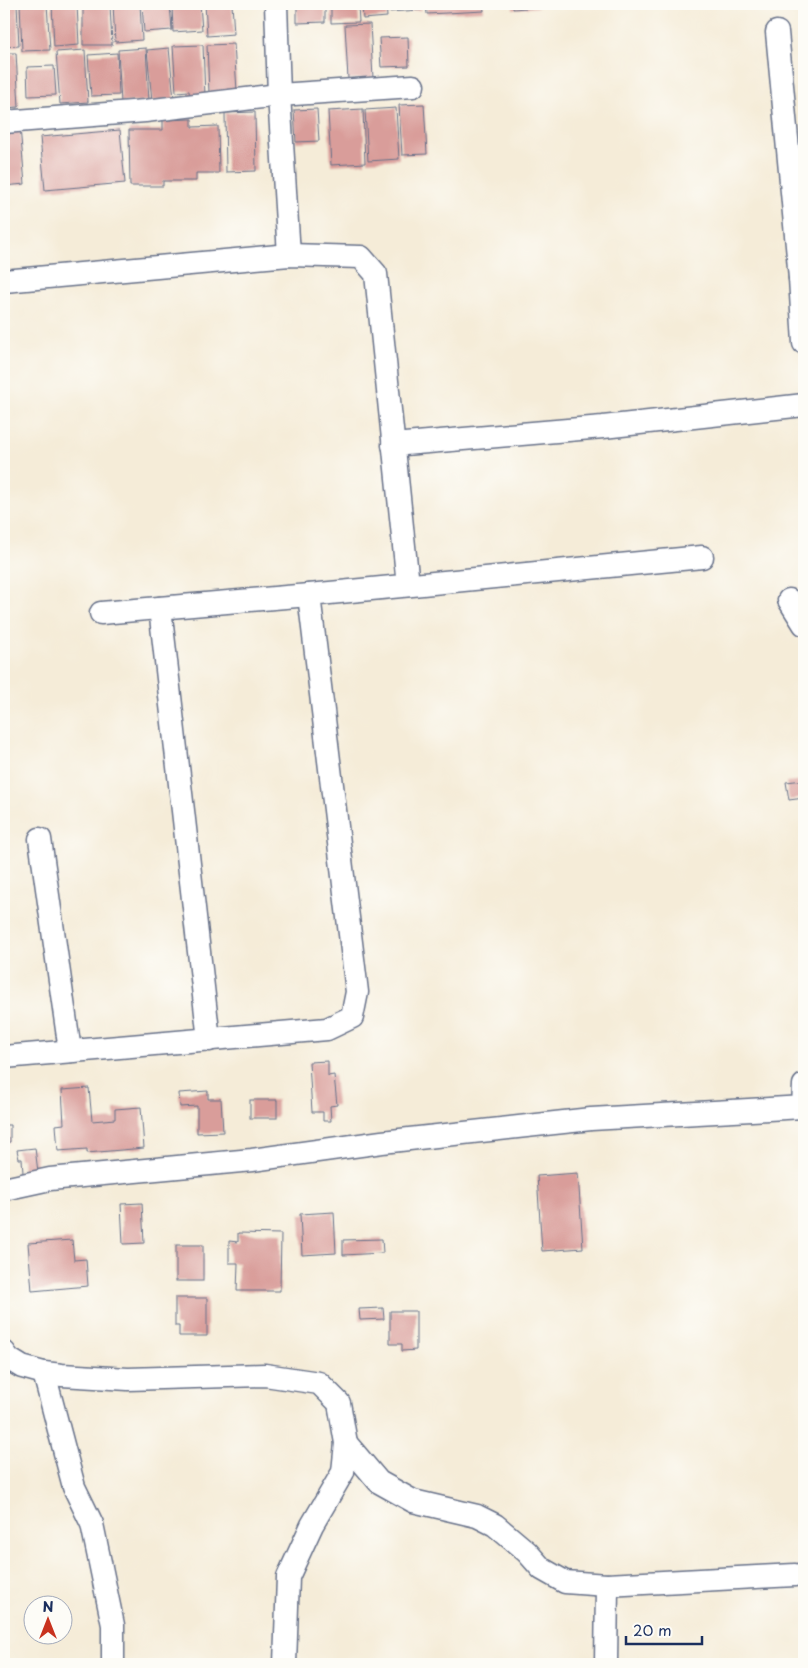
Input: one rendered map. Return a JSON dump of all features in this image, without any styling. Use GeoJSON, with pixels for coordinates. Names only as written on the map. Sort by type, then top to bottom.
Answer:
{"type":"FeatureCollection","features":[{"type":"Feature","properties":{"kind":"street"},"geometry":{"type":"LineString","coordinates":[[276,4],[279,95],[289,255]]}},
{"type":"Feature","properties":{"kind":"street"},"geometry":{"type":"LineString","coordinates":[[777,32],[795,132],[804,342]]}},
{"type":"Feature","properties":{"kind":"street"},"geometry":{"type":"LineString","coordinates":[[4,122],[145,111],[279,95],[413,86]]}},
{"type":"Feature","properties":{"kind":"street"},"geometry":{"type":"LineString","coordinates":[[4,281],[289,255],[361,258],[376,274],[408,585]]}},
{"type":"Feature","properties":{"kind":"street"},"geometry":{"type":"LineString","coordinates":[[393,445],[603,427],[804,405]]}},
{"type":"Feature","properties":{"kind":"street"},"geometry":{"type":"LineString","coordinates":[[101,613],[702,557]]}},
{"type":"Feature","properties":{"kind":"street"},"geometry":{"type":"LineString","coordinates":[[4,1057],[327,1029],[352,1017],[358,992],[309,595]]}},
{"type":"Feature","properties":{"kind":"street"},"geometry":{"type":"LineString","coordinates":[[789,600],[804,624]]}},
{"type":"Feature","properties":{"kind":"street"},"geometry":{"type":"LineString","coordinates":[[160,608],[209,1040]]}},
{"type":"Feature","properties":{"kind":"street"},"geometry":{"type":"LineString","coordinates":[[40,839],[70,1051]]}},
{"type":"Feature","properties":{"kind":"street"},"geometry":{"type":"LineString","coordinates":[[4,1189],[50,1179],[252,1160],[382,1142],[591,1119],[804,1099]]}},
{"type":"Feature","properties":{"kind":"street"},"geometry":{"type":"LineString","coordinates":[[4,1352],[9,1359],[22,1367],[44,1372],[128,1379],[265,1375],[319,1383],[339,1403],[346,1443],[343,1472],[312,1525],[288,1578],[285,1664]]}},
{"type":"Feature","properties":{"kind":"street"},"geometry":{"type":"LineString","coordinates":[[44,1372],[74,1487],[92,1524],[113,1625],[113,1664]]}},
{"type":"Feature","properties":{"kind":"street"},"geometry":{"type":"LineString","coordinates":[[346,1443],[379,1482],[413,1501],[477,1516],[495,1525],[527,1552],[542,1569],[565,1582],[607,1585],[795,1575]]}},
{"type":"Feature","properties":{"kind":"street"},"geometry":{"type":"LineString","coordinates":[[606,1664],[607,1585]]}},
{"type":"Feature","properties":{"kind":"building"},"geometry":{"type":"Polygon","coordinates":[[[4,4],[17,4],[19,46],[4,47],[4,4]]]}},
{"type":"Feature","properties":{"kind":"building"},"geometry":{"type":"Polygon","coordinates":[[[20,4],[47,4],[50,50],[22,51],[20,4]]]}},
{"type":"Feature","properties":{"kind":"building"},"geometry":{"type":"Polygon","coordinates":[[[52,4],[77,4],[79,45],[54,47],[52,4]]]}},
{"type":"Feature","properties":{"kind":"building"},"geometry":{"type":"Polygon","coordinates":[[[83,4],[110,4],[112,45],[83,45],[83,4]]]}},
{"type":"Feature","properties":{"kind":"building"},"geometry":{"type":"Polygon","coordinates":[[[113,4],[140,4],[142,40],[115,42],[113,4]]]}},
{"type":"Feature","properties":{"kind":"building"},"geometry":{"type":"Polygon","coordinates":[[[142,4],[170,4],[172,30],[144,32],[142,4]]]}},
{"type":"Feature","properties":{"kind":"building"},"geometry":{"type":"Polygon","coordinates":[[[172,4],[200,4],[202,30],[173,32],[172,4]]]}},
{"type":"Feature","properties":{"kind":"building"},"geometry":{"type":"Polygon","coordinates":[[[205,4],[232,4],[234,34],[207,36],[205,4]]]}},
{"type":"Feature","properties":{"kind":"building"},"geometry":{"type":"Polygon","coordinates":[[[297,4],[325,4],[325,22],[297,23],[297,4]]]}},
{"type":"Feature","properties":{"kind":"building"},"geometry":{"type":"Polygon","coordinates":[[[331,4],[358,4],[359,22],[331,23],[331,4]]]}},
{"type":"Feature","properties":{"kind":"building"},"geometry":{"type":"Polygon","coordinates":[[[362,4],[386,4],[387,17],[363,19],[362,4]]]}},
{"type":"Feature","properties":{"kind":"building"},"geometry":{"type":"Polygon","coordinates":[[[388,4],[420,4],[421,10],[388,12],[388,4]]]}},
{"type":"Feature","properties":{"kind":"building"},"geometry":{"type":"Polygon","coordinates":[[[426,4],[483,4],[484,11],[427,14],[426,4]]]}},
{"type":"Feature","properties":{"kind":"building"},"geometry":{"type":"Polygon","coordinates":[[[513,4],[539,4],[539,7],[513,9],[513,4]]]}},
{"type":"Feature","properties":{"kind":"building"},"geometry":{"type":"Polygon","coordinates":[[[370,24],[373,78],[348,79],[345,25],[370,24]]]}},
{"type":"Feature","properties":{"kind":"building"},"geometry":{"type":"Polygon","coordinates":[[[408,37],[409,66],[381,67],[379,38],[408,37]]]}},
{"type":"Feature","properties":{"kind":"building"},"geometry":{"type":"Polygon","coordinates":[[[234,44],[237,91],[209,93],[207,45],[234,44]]]}},
{"type":"Feature","properties":{"kind":"building"},"geometry":{"type":"Polygon","coordinates":[[[203,45],[205,96],[190,97],[189,91],[176,92],[173,46],[203,45]]]}},
{"type":"Feature","properties":{"kind":"building"},"geometry":{"type":"Polygon","coordinates":[[[146,48],[149,101],[121,103],[118,50],[146,48]]]}},
{"type":"Feature","properties":{"kind":"building"},"geometry":{"type":"Polygon","coordinates":[[[169,48],[174,99],[152,101],[147,50],[169,48]]]}},
{"type":"Feature","properties":{"kind":"building"},"geometry":{"type":"Polygon","coordinates":[[[85,50],[88,102],[60,104],[56,52],[85,50]]]}},
{"type":"Feature","properties":{"kind":"building"},"geometry":{"type":"Polygon","coordinates":[[[4,53],[16,53],[19,107],[4,108],[4,53]]]}},
{"type":"Feature","properties":{"kind":"building"},"geometry":{"type":"Polygon","coordinates":[[[117,53],[119,95],[91,96],[88,55],[117,53]]]}},
{"type":"Feature","properties":{"kind":"building"},"geometry":{"type":"Polygon","coordinates":[[[54,66],[56,95],[28,96],[27,67],[54,66]]]}},
{"type":"Feature","properties":{"kind":"building"},"geometry":{"type":"Polygon","coordinates":[[[424,104],[427,154],[402,155],[399,105],[424,104]]]}},
{"type":"Feature","properties":{"kind":"building"},"geometry":{"type":"Polygon","coordinates":[[[396,108],[399,159],[368,161],[365,110],[396,108]]]}},
{"type":"Feature","properties":{"kind":"building"},"geometry":{"type":"Polygon","coordinates":[[[317,109],[319,141],[296,142],[294,110],[317,109]]]}},
{"type":"Feature","properties":{"kind":"building"},"geometry":{"type":"Polygon","coordinates":[[[363,109],[365,163],[331,165],[328,111],[363,109]]]}},
{"type":"Feature","properties":{"kind":"building"},"geometry":{"type":"Polygon","coordinates":[[[255,112],[256,171],[226,172],[225,113],[255,112]]]}},
{"type":"Feature","properties":{"kind":"building"},"geometry":{"type":"Polygon","coordinates":[[[192,119],[192,127],[218,126],[219,173],[196,173],[196,181],[163,181],[163,186],[130,186],[129,130],[163,130],[163,120],[192,119]]]}},
{"type":"Feature","properties":{"kind":"building"},"geometry":{"type":"Polygon","coordinates":[[[20,127],[25,184],[4,186],[4,128],[20,127]]]}},
{"type":"Feature","properties":{"kind":"building"},"geometry":{"type":"Polygon","coordinates":[[[120,130],[125,183],[45,190],[40,137],[120,130]]]}},
{"type":"Feature","properties":{"kind":"building"},"geometry":{"type":"Polygon","coordinates":[[[804,780],[804,798],[789,800],[786,782],[804,780]]]}},
{"type":"Feature","properties":{"kind":"building"},"geometry":{"type":"Polygon","coordinates":[[[328,1061],[328,1076],[334,1075],[337,1105],[330,1106],[331,1121],[323,1121],[323,1112],[312,1112],[309,1062],[328,1061]]]}},
{"type":"Feature","properties":{"kind":"building"},"geometry":{"type":"Polygon","coordinates":[[[89,1088],[92,1121],[115,1119],[115,1109],[141,1107],[144,1148],[87,1153],[87,1149],[58,1151],[56,1125],[64,1124],[62,1090],[89,1088]]]}},
{"type":"Feature","properties":{"kind":"building"},"geometry":{"type":"Polygon","coordinates":[[[208,1091],[208,1099],[221,1099],[223,1132],[197,1133],[197,1106],[180,1107],[179,1093],[208,1091]]]}},
{"type":"Feature","properties":{"kind":"building"},"geometry":{"type":"Polygon","coordinates":[[[250,1100],[277,1100],[277,1118],[250,1118],[250,1100]]]}},
{"type":"Feature","properties":{"kind":"building"},"geometry":{"type":"Polygon","coordinates":[[[4,1125],[10,1125],[10,1142],[4,1143],[4,1125]]]}},
{"type":"Feature","properties":{"kind":"building"},"geometry":{"type":"Polygon","coordinates":[[[35,1148],[38,1172],[23,1173],[22,1159],[19,1159],[17,1150],[35,1148]]]}},
{"type":"Feature","properties":{"kind":"building"},"geometry":{"type":"Polygon","coordinates":[[[578,1173],[583,1248],[542,1251],[537,1176],[578,1173]]]}},
{"type":"Feature","properties":{"kind":"building"},"geometry":{"type":"Polygon","coordinates":[[[142,1203],[144,1243],[123,1244],[121,1204],[142,1203]]]}},
{"type":"Feature","properties":{"kind":"building"},"geometry":{"type":"Polygon","coordinates":[[[334,1212],[336,1253],[302,1255],[300,1214],[334,1212]]]}},
{"type":"Feature","properties":{"kind":"building"},"geometry":{"type":"Polygon","coordinates":[[[238,1233],[281,1234],[280,1291],[237,1291],[238,1263],[229,1263],[229,1241],[238,1242],[238,1233]]]}},
{"type":"Feature","properties":{"kind":"building"},"geometry":{"type":"Polygon","coordinates":[[[382,1239],[383,1253],[343,1255],[343,1240],[382,1239]]]}},
{"type":"Feature","properties":{"kind":"building"},"geometry":{"type":"Polygon","coordinates":[[[72,1240],[74,1260],[86,1259],[88,1286],[32,1291],[28,1243],[72,1240]]]}},
{"type":"Feature","properties":{"kind":"building"},"geometry":{"type":"Polygon","coordinates":[[[176,1245],[203,1245],[203,1281],[176,1281],[176,1245]]]}},
{"type":"Feature","properties":{"kind":"building"},"geometry":{"type":"Polygon","coordinates":[[[175,1298],[207,1298],[207,1336],[179,1336],[179,1326],[175,1326],[175,1298]]]}},
{"type":"Feature","properties":{"kind":"building"},"geometry":{"type":"Polygon","coordinates":[[[383,1308],[384,1319],[360,1320],[359,1309],[383,1308]]]}},
{"type":"Feature","properties":{"kind":"building"},"geometry":{"type":"Polygon","coordinates":[[[390,1311],[416,1311],[416,1350],[402,1351],[402,1344],[390,1344],[390,1311]]]}}]}
